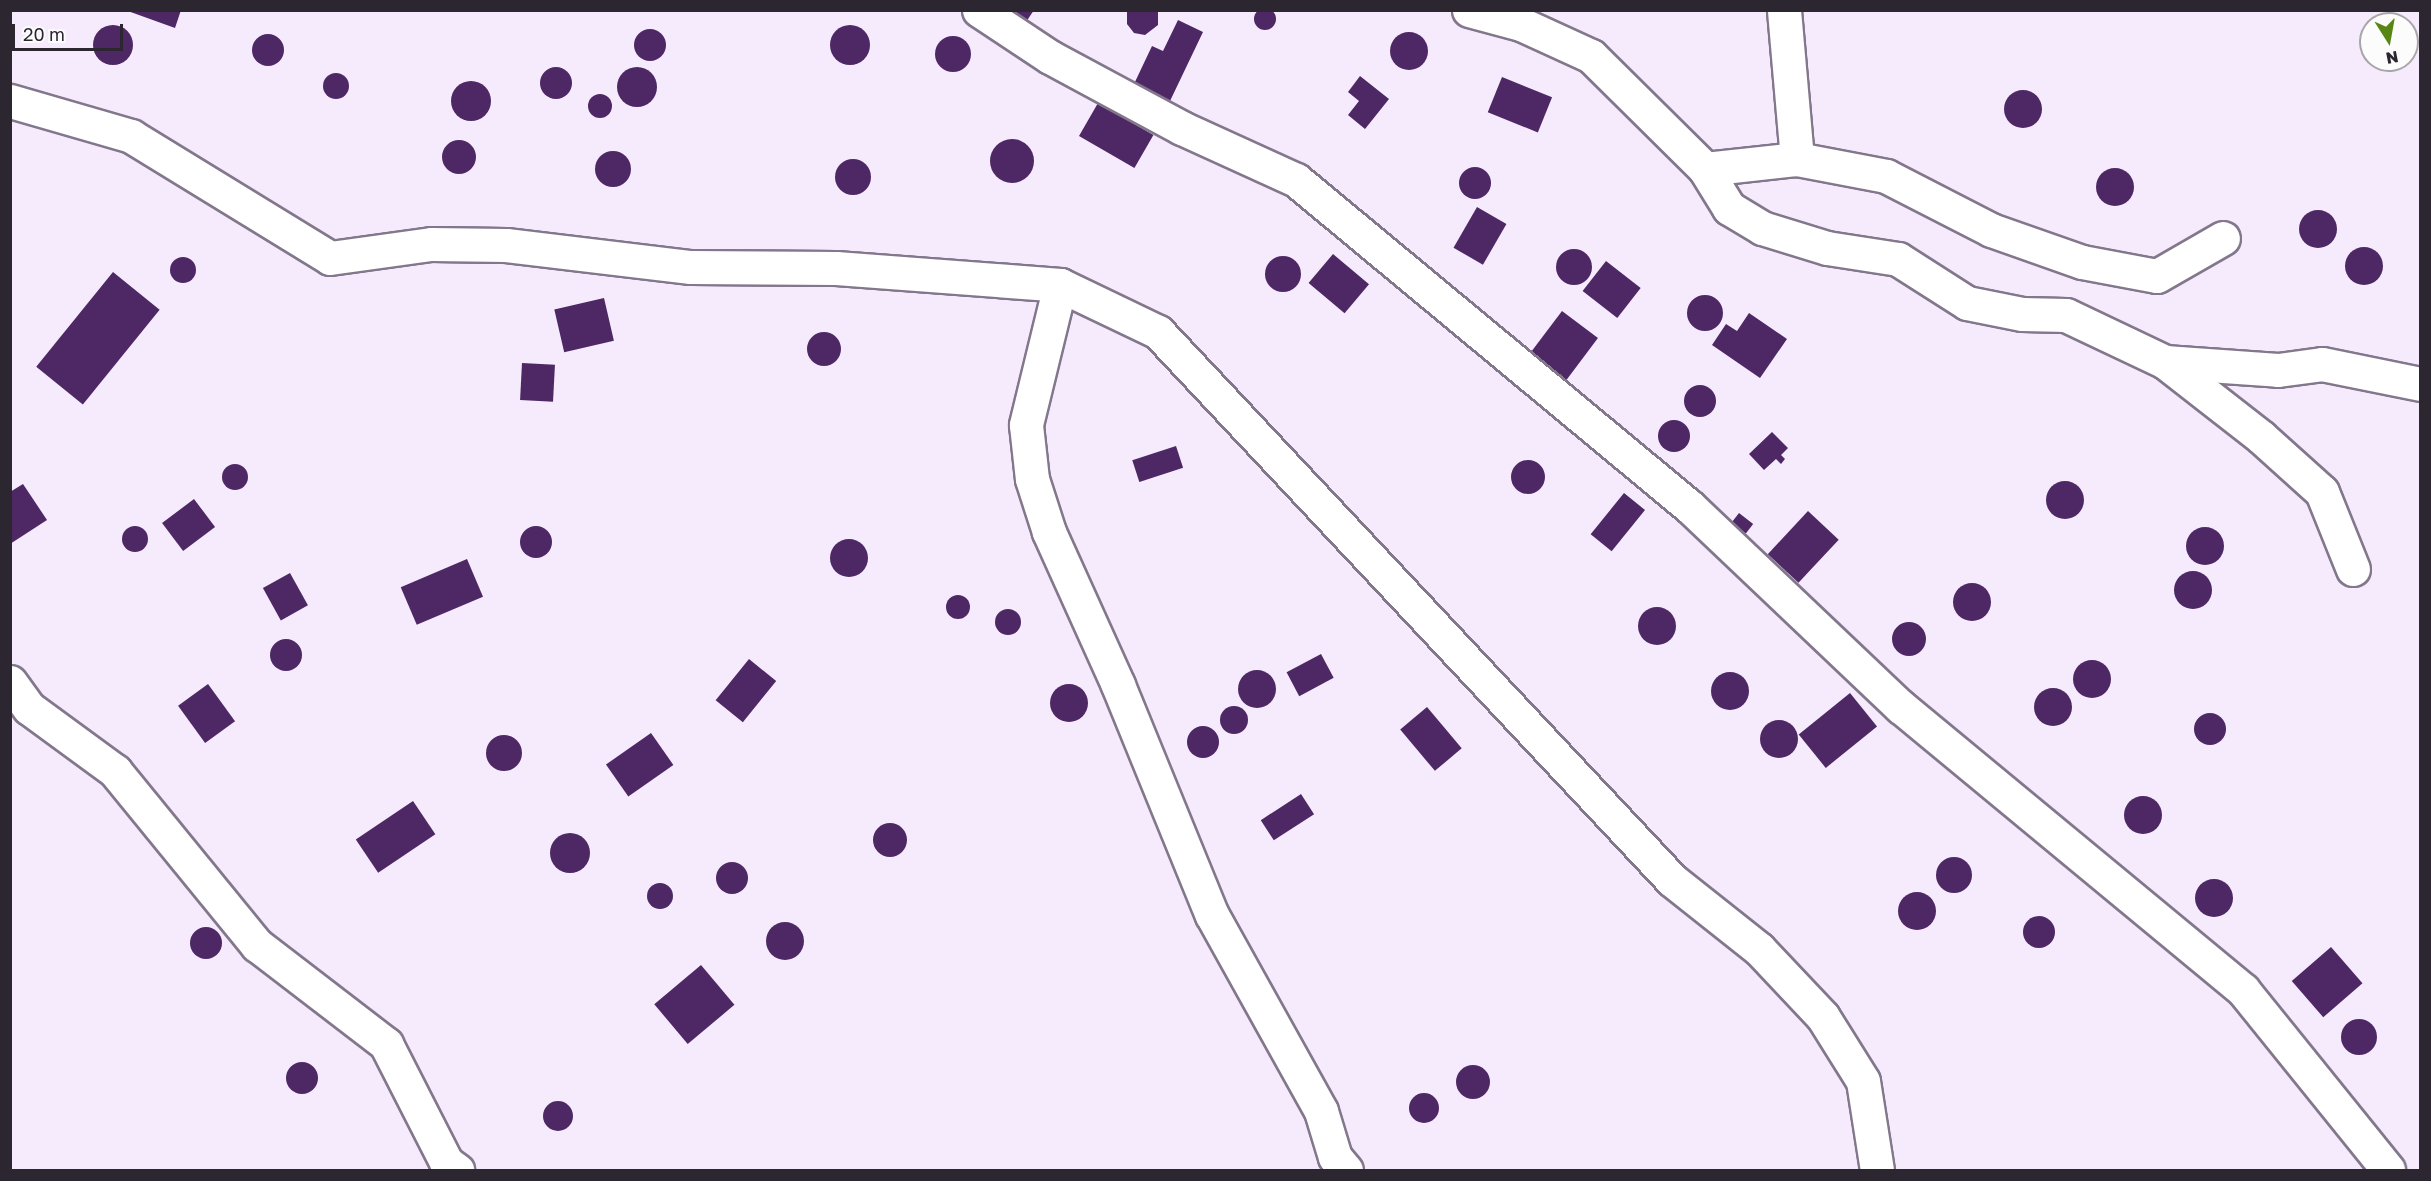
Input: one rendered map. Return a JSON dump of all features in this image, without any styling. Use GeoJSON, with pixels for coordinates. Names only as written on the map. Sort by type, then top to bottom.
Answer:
{"type":"FeatureCollection","features":[{"type":"Feature","properties":{"kind":"street"},"geometry":{"type":"LineString","coordinates":[[979,10],[1050,57],[1182,128],[1296,180],[1690,507],[1901,708],[2243,990],[2388,1170]]}},
{"type":"Feature","properties":{"kind":"street"},"geometry":{"type":"LineString","coordinates":[[1469,10],[1521,24],[1591,56],[1705,169],[1729,208],[1762,228],[1827,248],[1898,259],[1967,303],[2022,314],[2066,315],[2165,362],[2261,437],[2322,492],[2353,569]]}},
{"type":"Feature","properties":{"kind":"street"},"geometry":{"type":"LineString","coordinates":[[1784,10],[1797,159]]}},
{"type":"Feature","properties":{"kind":"street"},"geometry":{"type":"LineString","coordinates":[[10,101],[132,136],[330,258],[431,244],[506,244],[690,267],[836,268],[1060,285],[1158,332],[1634,841],[1672,880],[1759,949],[1823,1017],[1863,1082],[1877,1170]]}},
{"type":"Feature","properties":{"kind":"street"},"geometry":{"type":"LineString","coordinates":[[1705,169],[1797,159],[1886,176],[1991,230],[2082,262],[2157,276],[2223,238]]}},
{"type":"Feature","properties":{"kind":"street"},"geometry":{"type":"LineString","coordinates":[[1060,285],[1026,425],[1032,479],[1046,521],[1118,684],[1212,915],[1322,1111],[1335,1157],[1346,1170]]}},
{"type":"Feature","properties":{"kind":"street"},"geometry":{"type":"LineString","coordinates":[[2165,362],[2278,370],[2322,364],[2421,384]]}},
{"type":"Feature","properties":{"kind":"street"},"geometry":{"type":"LineString","coordinates":[[10,682],[30,708],[115,771],[257,945],[386,1044],[446,1162],[457,1170]]}},
{"type":"Feature","properties":{"kind":"building"},"geometry":{"type":"Polygon","coordinates":[[[1265,8],[1273,11],[1276,19],[1273,27],[1265,30],[1257,27],[1254,19],[1257,11],[1265,8]]]}},
{"type":"Feature","properties":{"kind":"building"},"geometry":{"type":"Polygon","coordinates":[[[125,10],[181,10],[175,28],[125,10]]]}},
{"type":"Feature","properties":{"kind":"building"},"geometry":{"type":"Polygon","coordinates":[[[1005,10],[1034,10],[1024,25],[1005,10]]]}},
{"type":"Feature","properties":{"kind":"building"},"geometry":{"type":"Polygon","coordinates":[[[1127,10],[1158,10],[1158,25],[1145,35],[1134,33],[1127,24],[1127,10]]]}},
{"type":"Feature","properties":{"kind":"building"},"geometry":{"type":"Polygon","coordinates":[[[1178,20],[1203,32],[1170,101],[1134,84],[1152,46],[1163,51],[1178,20]]]}},
{"type":"Feature","properties":{"kind":"building"},"geometry":{"type":"Polygon","coordinates":[[[113,25],[121,26],[127,31],[132,37],[132,53],[127,59],[121,64],[113,65],[105,64],[99,59],[94,53],[93,45],[94,37],[99,31],[105,26],[113,25]]]}},
{"type":"Feature","properties":{"kind":"building"},"geometry":{"type":"Polygon","coordinates":[[[850,25],[858,26],[864,31],[869,37],[869,53],[864,59],[858,64],[850,65],[842,64],[836,59],[831,53],[830,45],[831,37],[836,31],[842,26],[850,25]]]}},
{"type":"Feature","properties":{"kind":"building"},"geometry":{"type":"Polygon","coordinates":[[[650,29],[661,34],[666,45],[661,56],[650,61],[639,56],[634,45],[639,34],[650,29]]]}},
{"type":"Feature","properties":{"kind":"building"},"geometry":{"type":"Polygon","coordinates":[[[1409,32],[1422,38],[1428,51],[1422,64],[1409,70],[1396,64],[1390,51],[1396,38],[1409,32]]]}},
{"type":"Feature","properties":{"kind":"building"},"geometry":{"type":"Polygon","coordinates":[[[268,34],[279,39],[284,50],[279,61],[268,66],[257,61],[252,50],[257,39],[268,34]]]}},
{"type":"Feature","properties":{"kind":"building"},"geometry":{"type":"Polygon","coordinates":[[[953,36],[966,41],[971,54],[966,67],[953,72],[940,67],[935,54],[940,41],[953,36]]]}},
{"type":"Feature","properties":{"kind":"building"},"geometry":{"type":"Polygon","coordinates":[[[556,67],[568,71],[572,83],[568,95],[556,99],[544,95],[540,83],[544,71],[556,67]]]}},
{"type":"Feature","properties":{"kind":"building"},"geometry":{"type":"Polygon","coordinates":[[[637,67],[645,68],[651,73],[656,79],[656,95],[651,101],[645,106],[637,107],[629,106],[623,101],[618,95],[617,87],[618,79],[623,73],[629,68],[637,67]]]}},
{"type":"Feature","properties":{"kind":"building"},"geometry":{"type":"Polygon","coordinates":[[[336,73],[345,77],[349,86],[345,95],[336,99],[327,95],[323,86],[327,77],[336,73]]]}},
{"type":"Feature","properties":{"kind":"building"},"geometry":{"type":"Polygon","coordinates":[[[1360,76],[1389,99],[1365,129],[1348,115],[1359,101],[1348,92],[1360,76]]]}},
{"type":"Feature","properties":{"kind":"building"},"geometry":{"type":"Polygon","coordinates":[[[1502,77],[1552,97],[1538,132],[1488,112],[1502,77]]]}},
{"type":"Feature","properties":{"kind":"building"},"geometry":{"type":"Polygon","coordinates":[[[471,81],[479,82],[485,87],[490,93],[490,109],[485,115],[479,120],[471,121],[463,120],[457,115],[452,109],[451,101],[452,93],[457,87],[463,82],[471,81]]]}},
{"type":"Feature","properties":{"kind":"building"},"geometry":{"type":"Polygon","coordinates":[[[2023,90],[2036,96],[2042,109],[2036,122],[2023,128],[2010,122],[2004,109],[2010,96],[2023,90]]]}},
{"type":"Feature","properties":{"kind":"building"},"geometry":{"type":"Polygon","coordinates":[[[600,94],[605,95],[611,101],[611,111],[605,117],[600,118],[595,117],[589,111],[588,106],[589,101],[595,95],[600,94]]]}},
{"type":"Feature","properties":{"kind":"building"},"geometry":{"type":"Polygon","coordinates":[[[1098,103],[1153,135],[1134,168],[1079,136],[1098,103]]]}},
{"type":"Feature","properties":{"kind":"building"},"geometry":{"type":"Polygon","coordinates":[[[1012,139],[1021,140],[1028,145],[1033,152],[1033,170],[1028,177],[1021,182],[1012,183],[1003,182],[996,177],[991,170],[990,161],[991,152],[996,145],[1003,140],[1012,139]]]}},
{"type":"Feature","properties":{"kind":"building"},"geometry":{"type":"Polygon","coordinates":[[[459,140],[471,145],[476,157],[471,169],[459,174],[447,169],[442,157],[447,145],[459,140]]]}},
{"type":"Feature","properties":{"kind":"building"},"geometry":{"type":"Polygon","coordinates":[[[613,151],[626,156],[631,169],[626,182],[613,187],[600,182],[595,169],[600,156],[613,151]]]}},
{"type":"Feature","properties":{"kind":"building"},"geometry":{"type":"Polygon","coordinates":[[[853,159],[865,165],[871,177],[865,189],[853,195],[841,189],[835,177],[841,165],[853,159]]]}},
{"type":"Feature","properties":{"kind":"building"},"geometry":{"type":"Polygon","coordinates":[[[1475,167],[1486,172],[1491,183],[1486,194],[1475,199],[1464,194],[1459,183],[1464,172],[1475,167]]]}},
{"type":"Feature","properties":{"kind":"building"},"geometry":{"type":"Polygon","coordinates":[[[2115,168],[2128,174],[2134,187],[2128,200],[2115,206],[2102,200],[2096,187],[2102,174],[2115,168]]]}},
{"type":"Feature","properties":{"kind":"building"},"geometry":{"type":"Polygon","coordinates":[[[1477,207],[1506,224],[1483,265],[1454,248],[1477,207]]]}},
{"type":"Feature","properties":{"kind":"building"},"geometry":{"type":"Polygon","coordinates":[[[2318,210],[2331,216],[2337,229],[2331,242],[2318,248],[2305,242],[2299,229],[2305,216],[2318,210]]]}},
{"type":"Feature","properties":{"kind":"building"},"geometry":{"type":"Polygon","coordinates":[[[2364,247],[2377,253],[2383,266],[2377,279],[2364,285],[2351,279],[2345,266],[2351,253],[2364,247]]]}},
{"type":"Feature","properties":{"kind":"building"},"geometry":{"type":"Polygon","coordinates":[[[1574,249],[1587,254],[1592,267],[1587,280],[1574,285],[1561,280],[1556,267],[1561,254],[1574,249]]]}},
{"type":"Feature","properties":{"kind":"building"},"geometry":{"type":"Polygon","coordinates":[[[1333,254],[1369,284],[1345,313],[1309,283],[1333,254]]]}},
{"type":"Feature","properties":{"kind":"building"},"geometry":{"type":"Polygon","coordinates":[[[1283,256],[1296,261],[1301,274],[1296,287],[1283,292],[1270,287],[1265,274],[1270,261],[1283,256]]]}},
{"type":"Feature","properties":{"kind":"building"},"geometry":{"type":"Polygon","coordinates":[[[183,257],[192,261],[196,270],[192,279],[183,283],[174,279],[170,270],[174,261],[183,257]]]}},
{"type":"Feature","properties":{"kind":"building"},"geometry":{"type":"Polygon","coordinates":[[[1606,261],[1641,288],[1617,318],[1583,291],[1606,261]]]}},
{"type":"Feature","properties":{"kind":"building"},"geometry":{"type":"Polygon","coordinates":[[[113,272],[160,310],[83,405],[36,367],[113,272]]]}},
{"type":"Feature","properties":{"kind":"building"},"geometry":{"type":"Polygon","coordinates":[[[1705,295],[1718,300],[1723,313],[1718,326],[1705,331],[1692,326],[1687,313],[1692,300],[1705,295]]]}},
{"type":"Feature","properties":{"kind":"building"},"geometry":{"type":"Polygon","coordinates":[[[604,298],[614,341],[564,352],[554,309],[604,298]]]}},
{"type":"Feature","properties":{"kind":"building"},"geometry":{"type":"Polygon","coordinates":[[[1562,311],[1598,338],[1566,380],[1530,353],[1562,311]]]}},
{"type":"Feature","properties":{"kind":"building"},"geometry":{"type":"Polygon","coordinates":[[[1749,313],[1787,339],[1760,378],[1712,345],[1726,324],[1737,331],[1749,313]]]}},
{"type":"Feature","properties":{"kind":"building"},"geometry":{"type":"Polygon","coordinates":[[[824,332],[836,337],[841,349],[836,361],[824,366],[812,361],[807,349],[812,337],[824,332]]]}},
{"type":"Feature","properties":{"kind":"building"},"geometry":{"type":"Polygon","coordinates":[[[522,363],[555,365],[553,402],[520,400],[522,363]]]}},
{"type":"Feature","properties":{"kind":"building"},"geometry":{"type":"Polygon","coordinates":[[[1700,385],[1712,389],[1716,401],[1712,413],[1700,417],[1688,413],[1684,401],[1688,389],[1700,385]]]}},
{"type":"Feature","properties":{"kind":"building"},"geometry":{"type":"Polygon","coordinates":[[[1674,420],[1686,424],[1690,436],[1686,448],[1674,452],[1662,448],[1658,436],[1662,424],[1674,420]]]}},
{"type":"Feature","properties":{"kind":"building"},"geometry":{"type":"Polygon","coordinates":[[[1772,432],[1788,448],[1781,455],[1785,459],[1781,464],[1776,459],[1764,470],[1749,454],[1772,432]]]}},
{"type":"Feature","properties":{"kind":"building"},"geometry":{"type":"Polygon","coordinates":[[[1176,446],[1183,468],[1139,482],[1132,460],[1176,446]]]}},
{"type":"Feature","properties":{"kind":"building"},"geometry":{"type":"Polygon","coordinates":[[[1528,460],[1540,465],[1545,477],[1540,489],[1528,494],[1516,489],[1511,477],[1516,465],[1528,460]]]}},
{"type":"Feature","properties":{"kind":"building"},"geometry":{"type":"Polygon","coordinates":[[[235,464],[244,468],[248,477],[244,486],[235,490],[226,486],[222,477],[226,468],[235,464]]]}},
{"type":"Feature","properties":{"kind":"building"},"geometry":{"type":"Polygon","coordinates":[[[2065,481],[2078,487],[2084,500],[2078,513],[2065,519],[2052,513],[2046,500],[2052,487],[2065,481]]]}},
{"type":"Feature","properties":{"kind":"building"},"geometry":{"type":"Polygon","coordinates":[[[23,484],[47,520],[10,544],[10,492],[23,484]]]}},
{"type":"Feature","properties":{"kind":"building"},"geometry":{"type":"Polygon","coordinates":[[[1624,493],[1645,510],[1612,551],[1591,534],[1624,493]]]}},
{"type":"Feature","properties":{"kind":"building"},"geometry":{"type":"Polygon","coordinates":[[[194,499],[215,527],[183,551],[162,523],[194,499]]]}},
{"type":"Feature","properties":{"kind":"building"},"geometry":{"type":"Polygon","coordinates":[[[1808,511],[1839,540],[1798,583],[1768,554],[1808,511]]]}},
{"type":"Feature","properties":{"kind":"building"},"geometry":{"type":"Polygon","coordinates":[[[1739,513],[1753,524],[1746,534],[1732,522],[1739,513]]]}},
{"type":"Feature","properties":{"kind":"building"},"geometry":{"type":"Polygon","coordinates":[[[135,526],[144,530],[148,539],[144,548],[135,552],[126,548],[122,539],[126,530],[135,526]]]}},
{"type":"Feature","properties":{"kind":"building"},"geometry":{"type":"Polygon","coordinates":[[[536,526],[547,531],[552,542],[547,553],[536,558],[525,553],[520,542],[525,531],[536,526]]]}},
{"type":"Feature","properties":{"kind":"building"},"geometry":{"type":"Polygon","coordinates":[[[2205,527],[2218,533],[2224,546],[2218,559],[2205,565],[2192,559],[2186,546],[2192,533],[2205,527]]]}},
{"type":"Feature","properties":{"kind":"building"},"geometry":{"type":"Polygon","coordinates":[[[849,539],[862,545],[868,558],[862,571],[849,577],[836,571],[830,558],[836,545],[849,539]]]}},
{"type":"Feature","properties":{"kind":"building"},"geometry":{"type":"Polygon","coordinates":[[[467,559],[483,597],[417,625],[401,587],[467,559]]]}},
{"type":"Feature","properties":{"kind":"building"},"geometry":{"type":"Polygon","coordinates":[[[2193,571],[2206,577],[2212,590],[2206,603],[2193,609],[2180,603],[2174,590],[2180,577],[2193,571]]]}},
{"type":"Feature","properties":{"kind":"building"},"geometry":{"type":"Polygon","coordinates":[[[290,573],[308,605],[281,620],[263,588],[290,573]]]}},
{"type":"Feature","properties":{"kind":"building"},"geometry":{"type":"Polygon","coordinates":[[[1972,583],[1985,589],[1991,602],[1985,615],[1972,621],[1959,615],[1953,602],[1959,589],[1972,583]]]}},
{"type":"Feature","properties":{"kind":"building"},"geometry":{"type":"Polygon","coordinates":[[[958,595],[963,596],[969,602],[969,612],[963,618],[958,619],[953,618],[947,612],[946,607],[947,602],[953,596],[958,595]]]}},
{"type":"Feature","properties":{"kind":"building"},"geometry":{"type":"Polygon","coordinates":[[[1657,607],[1670,613],[1676,626],[1670,639],[1657,645],[1644,639],[1638,626],[1644,613],[1657,607]]]}},
{"type":"Feature","properties":{"kind":"building"},"geometry":{"type":"Polygon","coordinates":[[[1008,609],[1017,613],[1021,622],[1017,631],[1008,635],[999,631],[995,622],[999,613],[1008,609]]]}},
{"type":"Feature","properties":{"kind":"building"},"geometry":{"type":"Polygon","coordinates":[[[1909,622],[1921,627],[1926,639],[1921,651],[1909,656],[1897,651],[1892,639],[1897,627],[1909,622]]]}},
{"type":"Feature","properties":{"kind":"building"},"geometry":{"type":"Polygon","coordinates":[[[286,639],[298,643],[302,655],[298,667],[286,671],[274,667],[270,655],[274,643],[286,639]]]}},
{"type":"Feature","properties":{"kind":"building"},"geometry":{"type":"Polygon","coordinates":[[[1321,654],[1334,678],[1299,696],[1287,672],[1321,654]]]}},
{"type":"Feature","properties":{"kind":"building"},"geometry":{"type":"Polygon","coordinates":[[[749,659],[776,681],[743,722],[716,700],[749,659]]]}},
{"type":"Feature","properties":{"kind":"building"},"geometry":{"type":"Polygon","coordinates":[[[2092,660],[2105,666],[2111,679],[2105,692],[2092,698],[2079,692],[2073,679],[2079,666],[2092,660]]]}},
{"type":"Feature","properties":{"kind":"building"},"geometry":{"type":"Polygon","coordinates":[[[1257,670],[1271,675],[1276,689],[1271,703],[1257,708],[1243,703],[1238,689],[1243,675],[1257,670]]]}},
{"type":"Feature","properties":{"kind":"building"},"geometry":{"type":"Polygon","coordinates":[[[1730,672],[1743,678],[1749,691],[1743,704],[1730,710],[1717,704],[1711,691],[1717,678],[1730,672]]]}},
{"type":"Feature","properties":{"kind":"building"},"geometry":{"type":"Polygon","coordinates":[[[208,684],[235,721],[205,743],[178,706],[208,684]]]}},
{"type":"Feature","properties":{"kind":"building"},"geometry":{"type":"Polygon","coordinates":[[[1069,684],[1082,690],[1088,703],[1082,716],[1069,722],[1056,716],[1050,703],[1056,690],[1069,684]]]}},
{"type":"Feature","properties":{"kind":"building"},"geometry":{"type":"Polygon","coordinates":[[[2053,688],[2066,694],[2072,707],[2066,720],[2053,726],[2040,720],[2034,707],[2040,694],[2053,688]]]}},
{"type":"Feature","properties":{"kind":"building"},"geometry":{"type":"Polygon","coordinates":[[[1850,693],[1877,726],[1826,768],[1799,735],[1850,693]]]}},
{"type":"Feature","properties":{"kind":"building"},"geometry":{"type":"Polygon","coordinates":[[[1234,706],[1244,710],[1248,720],[1244,730],[1234,734],[1224,730],[1220,720],[1224,710],[1234,706]]]}},
{"type":"Feature","properties":{"kind":"building"},"geometry":{"type":"Polygon","coordinates":[[[1427,707],[1462,748],[1435,771],[1400,729],[1427,707]]]}},
{"type":"Feature","properties":{"kind":"building"},"geometry":{"type":"Polygon","coordinates":[[[2210,713],[2221,718],[2226,729],[2221,740],[2210,745],[2199,740],[2194,729],[2199,718],[2210,713]]]}},
{"type":"Feature","properties":{"kind":"building"},"geometry":{"type":"Polygon","coordinates":[[[1779,720],[1792,726],[1798,739],[1792,752],[1779,758],[1766,752],[1760,739],[1766,726],[1779,720]]]}},
{"type":"Feature","properties":{"kind":"building"},"geometry":{"type":"Polygon","coordinates":[[[1203,726],[1215,730],[1219,742],[1215,754],[1203,758],[1191,754],[1187,742],[1191,730],[1203,726]]]}},
{"type":"Feature","properties":{"kind":"building"},"geometry":{"type":"Polygon","coordinates":[[[651,733],[673,765],[628,796],[606,765],[651,733]]]}},
{"type":"Feature","properties":{"kind":"building"},"geometry":{"type":"Polygon","coordinates":[[[504,735],[517,740],[522,753],[517,766],[504,771],[491,766],[486,753],[491,740],[504,735]]]}},
{"type":"Feature","properties":{"kind":"building"},"geometry":{"type":"Polygon","coordinates":[[[1301,794],[1314,814],[1274,840],[1261,820],[1301,794]]]}},
{"type":"Feature","properties":{"kind":"building"},"geometry":{"type":"Polygon","coordinates":[[[2143,796],[2156,802],[2162,815],[2156,828],[2143,834],[2130,828],[2124,815],[2130,802],[2143,796]]]}},
{"type":"Feature","properties":{"kind":"building"},"geometry":{"type":"Polygon","coordinates":[[[413,801],[435,834],[378,873],[356,840],[413,801]]]}},
{"type":"Feature","properties":{"kind":"building"},"geometry":{"type":"Polygon","coordinates":[[[890,823],[902,828],[907,840],[902,852],[890,857],[878,852],[873,840],[878,828],[890,823]]]}},
{"type":"Feature","properties":{"kind":"building"},"geometry":{"type":"Polygon","coordinates":[[[570,833],[578,834],[584,839],[589,845],[589,861],[584,867],[578,872],[570,873],[562,872],[556,867],[551,861],[550,853],[551,845],[556,839],[562,834],[570,833]]]}},
{"type":"Feature","properties":{"kind":"building"},"geometry":{"type":"Polygon","coordinates":[[[1954,857],[1967,862],[1972,875],[1967,888],[1954,893],[1941,888],[1936,875],[1941,862],[1954,857]]]}},
{"type":"Feature","properties":{"kind":"building"},"geometry":{"type":"Polygon","coordinates":[[[732,862],[743,867],[748,878],[743,889],[732,894],[721,889],[716,878],[721,867],[732,862]]]}},
{"type":"Feature","properties":{"kind":"building"},"geometry":{"type":"Polygon","coordinates":[[[2214,879],[2227,885],[2233,898],[2227,911],[2214,917],[2201,911],[2195,898],[2201,885],[2214,879]]]}},
{"type":"Feature","properties":{"kind":"building"},"geometry":{"type":"Polygon","coordinates":[[[660,883],[669,887],[673,896],[669,905],[660,909],[651,905],[647,896],[651,887],[660,883]]]}},
{"type":"Feature","properties":{"kind":"building"},"geometry":{"type":"Polygon","coordinates":[[[1917,892],[1930,898],[1936,911],[1930,924],[1917,930],[1904,924],[1898,911],[1904,898],[1917,892]]]}},
{"type":"Feature","properties":{"kind":"building"},"geometry":{"type":"Polygon","coordinates":[[[2039,916],[2050,921],[2055,932],[2050,943],[2039,948],[2028,943],[2023,932],[2028,921],[2039,916]]]}},
{"type":"Feature","properties":{"kind":"building"},"geometry":{"type":"Polygon","coordinates":[[[785,922],[798,928],[804,941],[798,954],[785,960],[772,954],[766,941],[772,928],[785,922]]]}},
{"type":"Feature","properties":{"kind":"building"},"geometry":{"type":"Polygon","coordinates":[[[206,927],[217,932],[222,943],[217,954],[206,959],[195,954],[190,943],[195,932],[206,927]]]}},
{"type":"Feature","properties":{"kind":"building"},"geometry":{"type":"Polygon","coordinates":[[[2331,947],[2362,983],[2323,1017],[2292,981],[2331,947]]]}},
{"type":"Feature","properties":{"kind":"building"},"geometry":{"type":"Polygon","coordinates":[[[701,965],[734,1005],[688,1044],[654,1004],[701,965]]]}},
{"type":"Feature","properties":{"kind":"building"},"geometry":{"type":"Polygon","coordinates":[[[2359,1019],[2372,1024],[2377,1037],[2372,1050],[2359,1055],[2346,1050],[2341,1037],[2346,1024],[2359,1019]]]}},
{"type":"Feature","properties":{"kind":"building"},"geometry":{"type":"Polygon","coordinates":[[[302,1062],[313,1067],[318,1078],[313,1089],[302,1094],[291,1089],[286,1078],[291,1067],[302,1062]]]}},
{"type":"Feature","properties":{"kind":"building"},"geometry":{"type":"Polygon","coordinates":[[[1473,1065],[1485,1070],[1490,1082],[1485,1094],[1473,1099],[1461,1094],[1456,1082],[1461,1070],[1473,1065]]]}},
{"type":"Feature","properties":{"kind":"building"},"geometry":{"type":"Polygon","coordinates":[[[1424,1093],[1430,1094],[1438,1102],[1438,1114],[1430,1122],[1424,1123],[1418,1122],[1410,1114],[1409,1108],[1410,1102],[1418,1094],[1424,1093]]]}},
{"type":"Feature","properties":{"kind":"building"},"geometry":{"type":"Polygon","coordinates":[[[558,1101],[569,1105],[573,1116],[569,1127],[558,1131],[547,1127],[543,1116],[547,1105],[558,1101]]]}}]}
